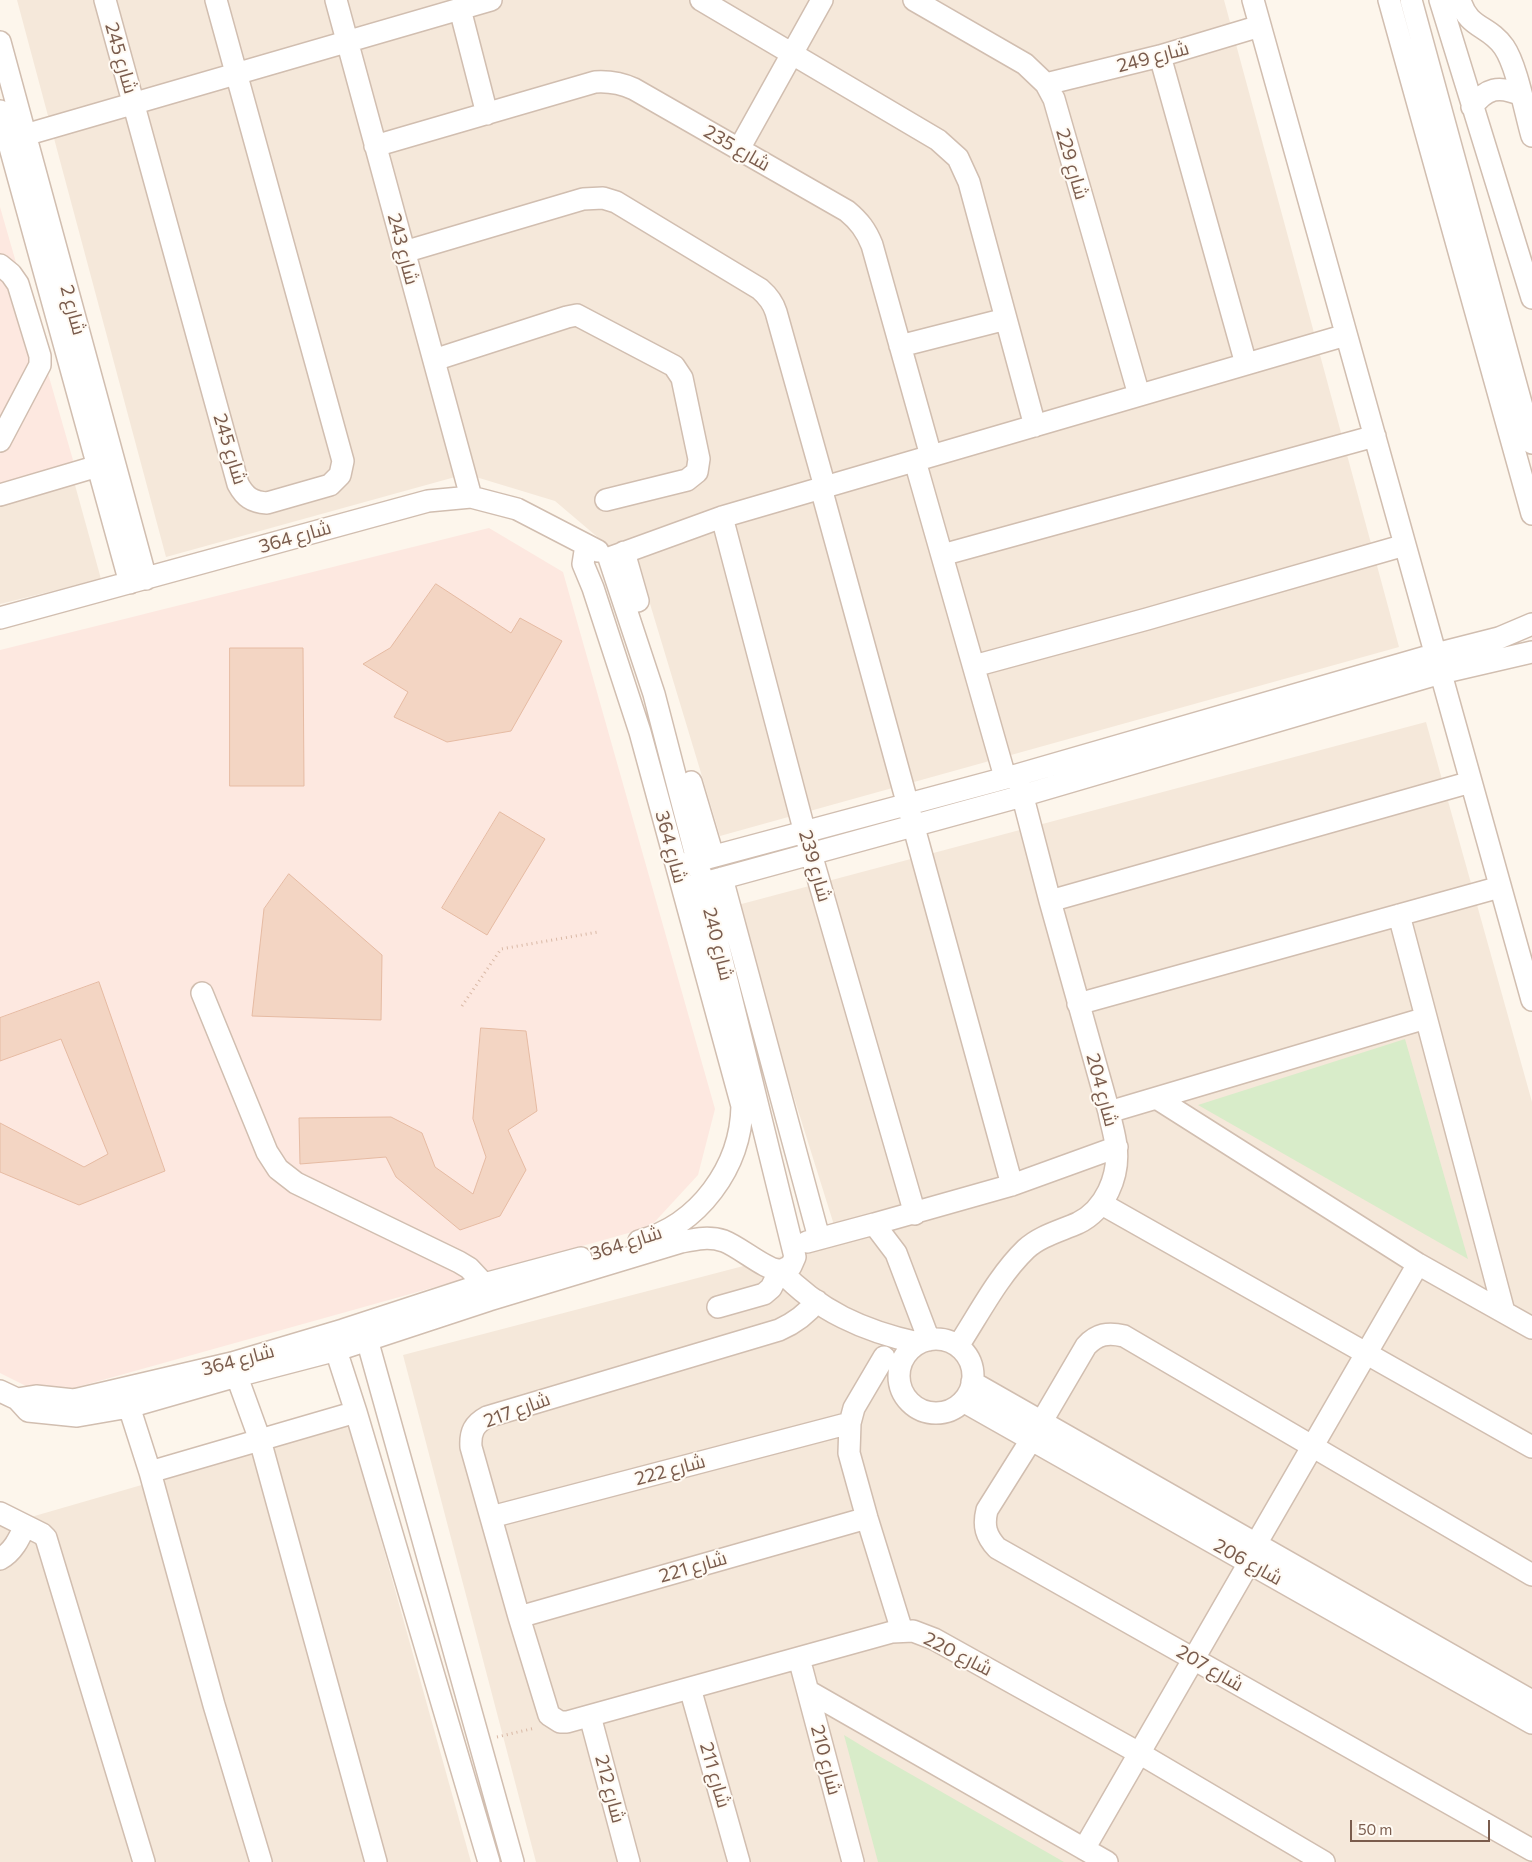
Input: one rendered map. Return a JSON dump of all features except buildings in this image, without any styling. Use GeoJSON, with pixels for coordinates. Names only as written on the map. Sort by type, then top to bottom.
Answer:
{"type":"FeatureCollection","features":[{"type":"Feature","properties":{"kind":"street","name":"شارع 245"},"geometry":{"type":"LineString","coordinates":[[105,0],[238,484],[242,492],[249,498],[267,503],[330,485],[340,475],[343,461],[216,0]]}},
{"type":"Feature","properties":{"kind":"street","name":"شارع 243"},"geometry":{"type":"LineString","coordinates":[[336,0],[471,497]]}},
{"type":"Feature","properties":{"kind":"street"},"geometry":{"type":"LineString","coordinates":[[26,135],[491,0]]}},
{"type":"Feature","properties":{"kind":"street"},"geometry":{"type":"LineString","coordinates":[[701,0],[938,140],[958,158],[969,182],[1035,426]]}},
{"type":"Feature","properties":{"kind":"street"},"geometry":{"type":"LineString","coordinates":[[739,149],[822,0]]}},
{"type":"Feature","properties":{"kind":"street","name":"شارع 229"},"geometry":{"type":"LineString","coordinates":[[914,0],[1025,64],[1046,84],[1056,107],[1139,395]]}},
{"type":"Feature","properties":{"kind":"street"},"geometry":{"type":"LineString","coordinates":[[1253,0],[1532,1000]]}},
{"type":"Feature","properties":{"kind":"street"},"geometry":{"type":"LineString","coordinates":[[1389,0],[1532,514]]}},
{"type":"Feature","properties":{"kind":"street"},"geometry":{"type":"LineString","coordinates":[[1411,0],[1532,444]]}},
{"type":"Feature","properties":{"kind":"street"},"geometry":{"type":"LineString","coordinates":[[1440,0],[1532,298]]}},
{"type":"Feature","properties":{"kind":"street"},"geometry":{"type":"LineString","coordinates":[[1460,0],[1465,13],[1503,46],[1511,63],[1532,136]]}},
{"type":"Feature","properties":{"kind":"street"},"geometry":{"type":"LineString","coordinates":[[460,9],[487,114]]}},
{"type":"Feature","properties":{"kind":"street","name":"شارع 249"},"geometry":{"type":"LineString","coordinates":[[1046,84],[1160,56],[1260,26]]}},
{"type":"Feature","properties":{"kind":"street"},"geometry":{"type":"LineString","coordinates":[[1451,39],[1467,37],[1479,27]]}},
{"type":"Feature","properties":{"kind":"street","name":"شارع 2"},"geometry":{"type":"LineString","coordinates":[[0,42],[26,135],[16,165],[98,466],[138,581]]}},
{"type":"Feature","properties":{"kind":"street"},"geometry":{"type":"LineString","coordinates":[[1160,56],[1246,364]]}},
{"type":"Feature","properties":{"kind":"street","name":"شارع 235"},"geometry":{"type":"LineString","coordinates":[[375,146],[595,82],[609,81],[634,89],[847,211],[858,220],[872,245],[900,346],[942,555],[974,666]]}},
{"type":"Feature","properties":{"kind":"street"},"geometry":{"type":"LineString","coordinates":[[1472,107],[1479,98],[1488,92],[1499,89],[1510,90],[1521,95]]}},
{"type":"Feature","properties":{"kind":"street","name":"شارع 2"},"geometry":{"type":"LineString","coordinates":[[0,112],[138,581]]}},
{"type":"Feature","properties":{"kind":"street"},"geometry":{"type":"LineString","coordinates":[[404,252],[583,198],[603,198],[616,202],[760,289],[773,302],[907,804],[1012,1185]]}},
{"type":"Feature","properties":{"kind":"street"},"geometry":{"type":"LineString","coordinates":[[0,265],[11,274],[18,284],[40,356],[40,366],[37,374],[0,441]]}},
{"type":"Feature","properties":{"kind":"street"},"geometry":{"type":"LineString","coordinates":[[434,360],[567,317],[577,316],[678,369],[682,378],[699,459],[697,472],[687,480],[606,500]]}},
{"type":"Feature","properties":{"kind":"street"},"geometry":{"type":"LineString","coordinates":[[900,346],[1006,319]]}},
{"type":"Feature","properties":{"kind":"street"},"geometry":{"type":"LineString","coordinates":[[617,555],[722,517],[1346,335]]}},
{"type":"Feature","properties":{"kind":"street"},"geometry":{"type":"LineString","coordinates":[[942,555],[1375,436]]}},
{"type":"Feature","properties":{"kind":"street"},"geometry":{"type":"LineString","coordinates":[[0,495],[98,466]]}},
{"type":"Feature","properties":{"kind":"street","name":"شارع 364"},"geometry":{"type":"LineString","coordinates":[[0,618],[428,501],[471,497],[517,509],[586,545],[617,555]]}},
{"type":"Feature","properties":{"kind":"street","name":"شارع 239"},"geometry":{"type":"LineString","coordinates":[[722,517],[806,833],[915,1214]]}},
{"type":"Feature","properties":{"kind":"street","name":"شارع 364"},"geometry":{"type":"LineString","coordinates":[[8,1395],[74,1400],[126,1398],[334,1342],[484,1284],[648,1239],[673,1228],[693,1213],[708,1198],[725,1172],[742,1123],[742,1106],[640,732],[593,588],[583,564],[586,545]]}},
{"type":"Feature","properties":{"kind":"street"},"geometry":{"type":"LineString","coordinates":[[974,666],[1405,545]]}},
{"type":"Feature","properties":{"kind":"street","name":"شارع 240"},"geometry":{"type":"LineString","coordinates":[[617,555],[713,880],[789,1257]]}},
{"type":"Feature","properties":{"kind":"street"},"geometry":{"type":"LineString","coordinates":[[682,890],[1022,796],[1439,664],[1532,624]]}},
{"type":"Feature","properties":{"kind":"street"},"geometry":{"type":"LineString","coordinates":[[676,867],[1011,776],[1439,664],[1532,652]]}},
{"type":"Feature","properties":{"kind":"street","name":"شارع 204"},"geometry":{"type":"LineString","coordinates":[[958,1346],[1006,1271],[1017,1258],[1042,1238],[1079,1223],[1092,1214],[1102,1204],[1117,1170],[1116,1147],[1109,1112],[1022,796],[1011,776],[974,666]]}},
{"type":"Feature","properties":{"kind":"street"},"geometry":{"type":"LineString","coordinates":[[1050,901],[1471,782]]}},
{"type":"Feature","properties":{"kind":"street"},"geometry":{"type":"LineString","coordinates":[[713,880],[819,1238]]}},
{"type":"Feature","properties":{"kind":"street"},"geometry":{"type":"LineString","coordinates":[[1078,1004],[1500,887]]}},
{"type":"Feature","properties":{"kind":"street"},"geometry":{"type":"LineString","coordinates":[[1399,915],[1504,1312]]}},
{"type":"Feature","properties":{"kind":"street"},"geometry":{"type":"LineString","coordinates":[[202,993],[266,1152],[278,1169],[296,1183],[459,1262],[469,1268],[484,1284]]}},
{"type":"Feature","properties":{"kind":"street"},"geometry":{"type":"LineString","coordinates":[[1109,1112],[1426,1018]]}},
{"type":"Feature","properties":{"kind":"street"},"geometry":{"type":"LineString","coordinates":[[1158,1099],[1418,1264],[1532,1328]]}},
{"type":"Feature","properties":{"kind":"street"},"geometry":{"type":"LineString","coordinates":[[718,1307],[764,1294],[771,1288],[789,1257],[819,1238],[915,1214],[1012,1185],[1116,1147]]}},
{"type":"Feature","properties":{"kind":"street"},"geometry":{"type":"LineString","coordinates":[[1102,1204],[1532,1447]]}},
{"type":"Feature","properties":{"kind":"street"},"geometry":{"type":"LineString","coordinates":[[874,1224],[896,1253],[923,1342]]}},
{"type":"Feature","properties":{"kind":"street","name":"شارع 364"},"geometry":{"type":"LineString","coordinates":[[365,1331],[489,1300],[681,1242],[707,1238],[724,1241],[771,1269],[789,1257]]}},
{"type":"Feature","properties":{"kind":"street"},"geometry":{"type":"LineString","coordinates":[[789,1257],[797,1288],[850,1322],[880,1333],[923,1342],[941,1339],[958,1346],[968,1357],[971,1365],[972,1382],[971,1389],[963,1401],[953,1409],[941,1412],[923,1410],[908,1399],[901,1388],[899,1376],[901,1363],[908,1352],[923,1342]]}},
{"type":"Feature","properties":{"kind":"street"},"geometry":{"type":"LineString","coordinates":[[1084,1849],[1418,1264]]}},
{"type":"Feature","properties":{"kind":"street","name":"شارع 217"},"geometry":{"type":"LineString","coordinates":[[557,1720],[547,1709],[519,1617],[471,1447],[470,1438],[473,1429],[486,1417],[779,1330],[794,1324],[817,1301]]}},
{"type":"Feature","properties":{"kind":"street"},"geometry":{"type":"LineString","coordinates":[[850,1322],[884,1357],[899,1376]]}},
{"type":"Feature","properties":{"kind":"street"},"geometry":{"type":"LineString","coordinates":[[365,1331],[514,1862]]}},
{"type":"Feature","properties":{"kind":"street"},"geometry":{"type":"LineString","coordinates":[[1042,1421],[1086,1346],[1098,1336],[1114,1333],[1124,1336],[1532,1575]]}},
{"type":"Feature","properties":{"kind":"street"},"geometry":{"type":"LineString","coordinates":[[334,1342],[489,1862]]}},
{"type":"Feature","properties":{"kind":"street"},"geometry":{"type":"LineString","coordinates":[[884,1357],[860,1394],[854,1408],[850,1423],[849,1453],[866,1518],[902,1631]]}},
{"type":"Feature","properties":{"kind":"street"},"geometry":{"type":"LineString","coordinates":[[234,1369],[260,1440],[376,1862]]}},
{"type":"Feature","properties":{"kind":"street","name":"شارع 206"},"geometry":{"type":"LineString","coordinates":[[972,1382],[1042,1421],[1253,1553],[1532,1723]]}},
{"type":"Feature","properties":{"kind":"street"},"geometry":{"type":"LineString","coordinates":[[126,1398],[150,1472],[214,1705],[260,1862]]}},
{"type":"Feature","properties":{"kind":"street","name":"شارع 206"},"geometry":{"type":"LineString","coordinates":[[963,1401],[1031,1440],[1253,1553],[1532,1701]]}},
{"type":"Feature","properties":{"kind":"street"},"geometry":{"type":"LineString","coordinates":[[150,1472],[356,1412]]}},
{"type":"Feature","properties":{"kind":"street","name":"شارع 222"},"geometry":{"type":"LineString","coordinates":[[491,1517],[850,1423]]}},
{"type":"Feature","properties":{"kind":"street","name":"شارع 207"},"geometry":{"type":"LineString","coordinates":[[1031,1440],[987,1510],[984,1520],[985,1531],[997,1548],[1532,1850]]}},
{"type":"Feature","properties":{"kind":"street"},"geometry":{"type":"LineString","coordinates":[[0,1513],[42,1534],[49,1545],[144,1862]]}},
{"type":"Feature","properties":{"kind":"street","name":"شارع 221"},"geometry":{"type":"LineString","coordinates":[[519,1617],[866,1518]]}},
{"type":"Feature","properties":{"kind":"street"},"geometry":{"type":"LineString","coordinates":[[0,1559],[16,1545],[25,1526]]}},
{"type":"Feature","properties":{"kind":"street","name":"شارع 220"},"geometry":{"type":"LineString","coordinates":[[557,1720],[567,1722],[590,1716],[892,1632],[918,1633],[934,1639],[1139,1753],[1324,1862]]}},
{"type":"Feature","properties":{"kind":"street","name":"شارع 210"},"geometry":{"type":"LineString","coordinates":[[799,1658],[853,1862]]}},
{"type":"Feature","properties":{"kind":"street","name":"شارع 211"},"geometry":{"type":"LineString","coordinates":[[690,1688],[739,1862]]}},
{"type":"Feature","properties":{"kind":"street"},"geometry":{"type":"LineString","coordinates":[[808,1691],[1107,1862]]}},
{"type":"Feature","properties":{"kind":"street","name":"شارع 212"},"geometry":{"type":"LineString","coordinates":[[590,1716],[630,1862]]}},
{"type":"Feature","properties":{"kind":"path"},"geometry":{"type":"LineString","coordinates":[[462,1006],[501,949],[598,932]]}},
{"type":"Feature","properties":{"kind":"path"},"geometry":{"type":"LineString","coordinates":[[480,1742],[557,1720]]}},
{"type":"Feature","properties":{"kind":"shaded area"},"geometry":{"type":"Polygon","coordinates":[[[17,0],[1224,0],[1399,647],[720,836],[641,574],[555,501],[466,474],[166,557],[17,0]]]}},
{"type":"Feature","properties":{"kind":"shaded area"},"geometry":{"type":"Polygon","coordinates":[[[0,207],[75,467],[0,486],[0,207]]]}},
{"type":"Feature","properties":{"kind":"shaded area"},"geometry":{"type":"Polygon","coordinates":[[[0,214],[101,579],[0,604],[0,214]]]}},
{"type":"Feature","properties":{"kind":"shaded area"},"geometry":{"type":"Polygon","coordinates":[[[489,528],[563,572],[715,1109],[698,1175],[650,1227],[74,1388],[26,1386],[0,1373],[0,650],[489,528]]]}},
{"type":"Feature","properties":{"kind":"shaded area"},"geometry":{"type":"Polygon","coordinates":[[[1426,722],[1532,1102],[1532,1862],[536,1862],[403,1355],[839,1241],[734,906],[1426,722]]]}},
{"type":"Feature","properties":{"kind":"shaded area"},"geometry":{"type":"Polygon","coordinates":[[[349,1425],[471,1862],[0,1862],[0,1526],[349,1425]]]}},
{"type":"Feature","properties":{"kind":"green space"},"geometry":{"type":"Polygon","coordinates":[[[1405,1039],[1468,1259],[1198,1105],[1405,1039]]]}},
{"type":"Feature","properties":{"kind":"green space"},"geometry":{"type":"Polygon","coordinates":[[[844,1735],[872,1752],[1064,1862],[878,1862],[844,1735]]]}}]}
